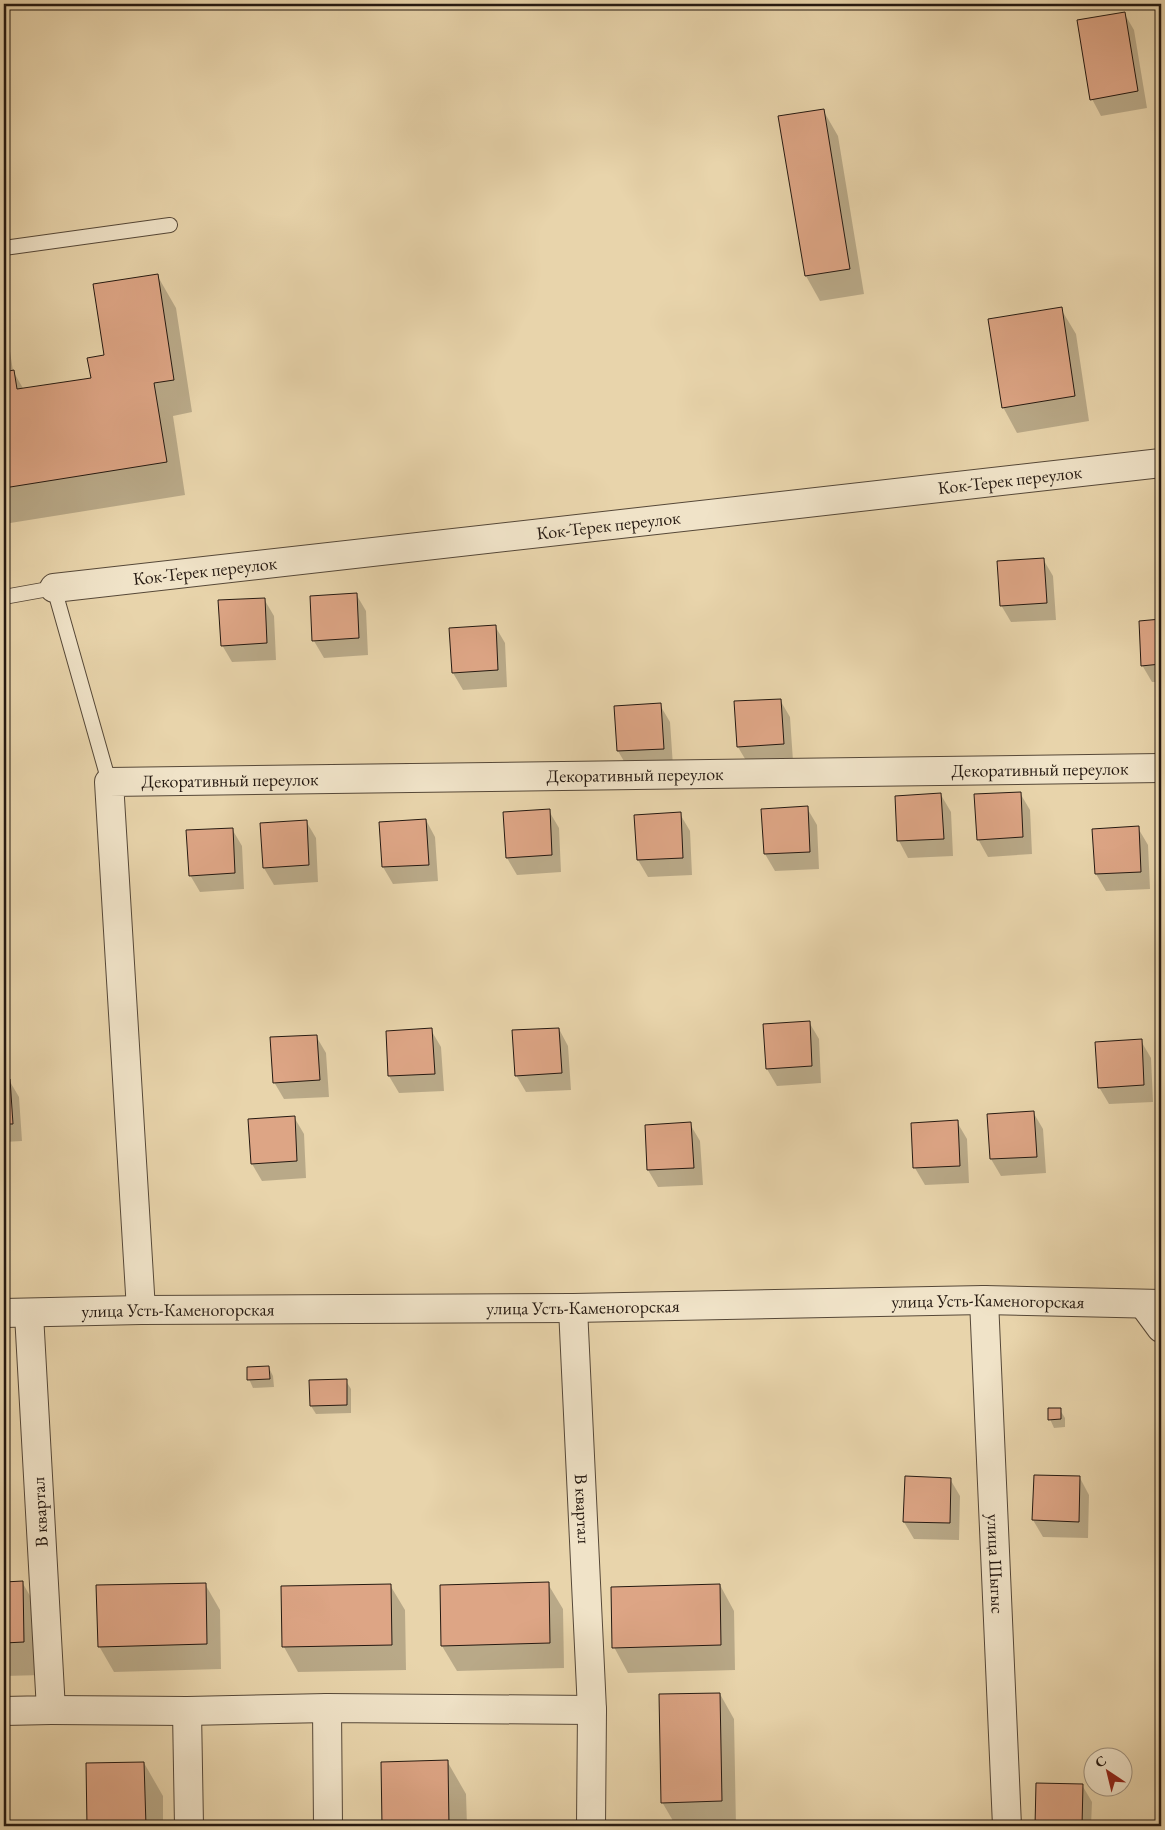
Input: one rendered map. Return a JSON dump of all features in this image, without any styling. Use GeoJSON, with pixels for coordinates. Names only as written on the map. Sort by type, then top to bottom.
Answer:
{"type":"FeatureCollection","features":[{"type":"Feature","properties":{"kind":"street","name":"Кок-Терек переулок"},"geometry":{"type":"LineString","coordinates":[[54,588],[1161,463]]}},
{"type":"Feature","properties":{"kind":"street","name":"Декоративный переулок"},"geometry":{"type":"LineString","coordinates":[[109,782],[1161,768]]}},
{"type":"Feature","properties":{"kind":"street"},"geometry":{"type":"LineString","coordinates":[[109,782],[142,1310]]}},
{"type":"Feature","properties":{"kind":"street","name":"улица Усть-Каменогорская"},"geometry":{"type":"LineString","coordinates":[[16,1314],[142,1310],[573,1308],[984,1300],[1153,1305]]}},
{"type":"Feature","properties":{"kind":"street","name":"улица Шыгыс"},"geometry":{"type":"LineString","coordinates":[[984,1300],[1008,1826]]}},
{"type":"Feature","properties":{"kind":"street"},"geometry":{"type":"LineString","coordinates":[[1153,1305],[1161,1328]]}},
{"type":"Feature","properties":{"kind":"street","name":"В квартал"},"geometry":{"type":"LineString","coordinates":[[573,1308],[592,1710],[591,1826]]}},
{"type":"Feature","properties":{"kind":"street","name":"В квартал"},"geometry":{"type":"LineString","coordinates":[[16,1314],[51,1710]]}},
{"type":"Feature","properties":{"kind":"street"},"geometry":{"type":"LineString","coordinates":[[4,1711],[187,1712],[327,1708],[592,1710]]}},
{"type":"Feature","properties":{"kind":"street"},"geometry":{"type":"LineString","coordinates":[[327,1708],[328,1826]]}},
{"type":"Feature","properties":{"kind":"street"},"geometry":{"type":"LineString","coordinates":[[187,1712],[189,1826]]}},
{"type":"Feature","properties":{"kind":"lane"},"geometry":{"type":"LineString","coordinates":[[4,248],[170,225]]}},
{"type":"Feature","properties":{"kind":"lane"},"geometry":{"type":"LineString","coordinates":[[4,597],[54,588],[109,782]]}},
{"type":"Feature","properties":{"kind":"building"},"geometry":{"type":"Polygon","coordinates":[[[1125,12],[1138,91],[1090,100],[1077,20],[1125,12]]]}},
{"type":"Feature","properties":{"kind":"building"},"geometry":{"type":"Polygon","coordinates":[[[824,109],[850,269],[805,276],[778,116],[824,109]]]}},
{"type":"Feature","properties":{"kind":"building"},"geometry":{"type":"Polygon","coordinates":[[[158,274],[174,380],[154,383],[167,462],[4,488],[4,372],[14,370],[17,389],[91,378],[87,358],[104,355],[93,284],[158,274]]]}},
{"type":"Feature","properties":{"kind":"building"},"geometry":{"type":"Polygon","coordinates":[[[1062,307],[1075,396],[1002,408],[988,319],[1062,307]]]}},
{"type":"Feature","properties":{"kind":"building"},"geometry":{"type":"Polygon","coordinates":[[[1044,558],[1047,603],[1000,606],[997,561],[1044,558]]]}},
{"type":"Feature","properties":{"kind":"building"},"geometry":{"type":"Polygon","coordinates":[[[357,593],[359,638],[312,641],[310,596],[357,593]]]}},
{"type":"Feature","properties":{"kind":"building"},"geometry":{"type":"Polygon","coordinates":[[[265,598],[267,643],[221,646],[218,600],[265,598]]]}},
{"type":"Feature","properties":{"kind":"building"},"geometry":{"type":"Polygon","coordinates":[[[1161,619],[1161,664],[1141,666],[1139,621],[1161,619]]]}},
{"type":"Feature","properties":{"kind":"building"},"geometry":{"type":"Polygon","coordinates":[[[496,625],[498,670],[452,673],[449,628],[496,625]]]}},
{"type":"Feature","properties":{"kind":"building"},"geometry":{"type":"Polygon","coordinates":[[[781,699],[784,744],[737,747],[734,701],[781,699]]]}},
{"type":"Feature","properties":{"kind":"building"},"geometry":{"type":"Polygon","coordinates":[[[661,703],[664,749],[617,751],[614,706],[661,703]]]}},
{"type":"Feature","properties":{"kind":"building"},"geometry":{"type":"Polygon","coordinates":[[[1021,792],[1023,837],[977,840],[974,794],[1021,792]]]}},
{"type":"Feature","properties":{"kind":"building"},"geometry":{"type":"Polygon","coordinates":[[[941,793],[944,839],[897,841],[895,796],[941,793]]]}},
{"type":"Feature","properties":{"kind":"building"},"geometry":{"type":"Polygon","coordinates":[[[808,806],[810,852],[764,854],[761,809],[808,806]]]}},
{"type":"Feature","properties":{"kind":"building"},"geometry":{"type":"Polygon","coordinates":[[[550,809],[552,855],[506,858],[503,812],[550,809]]]}},
{"type":"Feature","properties":{"kind":"building"},"geometry":{"type":"Polygon","coordinates":[[[681,812],[683,858],[637,860],[634,815],[681,812]]]}},
{"type":"Feature","properties":{"kind":"building"},"geometry":{"type":"Polygon","coordinates":[[[426,819],[429,865],[382,867],[379,822],[426,819]]]}},
{"type":"Feature","properties":{"kind":"building"},"geometry":{"type":"Polygon","coordinates":[[[307,820],[309,865],[263,868],[260,823],[307,820]]]}},
{"type":"Feature","properties":{"kind":"building"},"geometry":{"type":"Polygon","coordinates":[[[1139,826],[1141,872],[1095,874],[1092,829],[1139,826]]]}},
{"type":"Feature","properties":{"kind":"building"},"geometry":{"type":"Polygon","coordinates":[[[233,828],[235,873],[189,876],[186,830],[233,828]]]}},
{"type":"Feature","properties":{"kind":"building"},"geometry":{"type":"Polygon","coordinates":[[[810,1021],[812,1066],[766,1069],[763,1024],[810,1021]]]}},
{"type":"Feature","properties":{"kind":"building"},"geometry":{"type":"Polygon","coordinates":[[[432,1028],[435,1074],[388,1076],[386,1031],[432,1028]]]}},
{"type":"Feature","properties":{"kind":"building"},"geometry":{"type":"Polygon","coordinates":[[[559,1028],[562,1073],[515,1076],[512,1030],[559,1028]]]}},
{"type":"Feature","properties":{"kind":"building"},"geometry":{"type":"Polygon","coordinates":[[[317,1035],[320,1080],[273,1083],[270,1037],[317,1035]]]}},
{"type":"Feature","properties":{"kind":"building"},"geometry":{"type":"Polygon","coordinates":[[[1142,1039],[1144,1085],[1098,1088],[1095,1042],[1142,1039]]]}},
{"type":"Feature","properties":{"kind":"building"},"geometry":{"type":"Polygon","coordinates":[[[4,1079],[10,1079],[13,1124],[4,1124],[4,1079]]]}},
{"type":"Feature","properties":{"kind":"building"},"geometry":{"type":"Polygon","coordinates":[[[1034,1111],[1037,1157],[990,1159],[987,1114],[1034,1111]]]}},
{"type":"Feature","properties":{"kind":"building"},"geometry":{"type":"Polygon","coordinates":[[[295,1116],[297,1161],[251,1164],[248,1119],[295,1116]]]}},
{"type":"Feature","properties":{"kind":"building"},"geometry":{"type":"Polygon","coordinates":[[[958,1120],[960,1166],[913,1168],[911,1123],[958,1120]]]}},
{"type":"Feature","properties":{"kind":"building"},"geometry":{"type":"Polygon","coordinates":[[[691,1122],[694,1168],[647,1170],[645,1125],[691,1122]]]}},
{"type":"Feature","properties":{"kind":"building"},"geometry":{"type":"Polygon","coordinates":[[[269,1366],[270,1379],[247,1380],[247,1367],[269,1366]]]}},
{"type":"Feature","properties":{"kind":"building"},"geometry":{"type":"Polygon","coordinates":[[[347,1379],[347,1405],[310,1406],[309,1380],[347,1379]]]}},
{"type":"Feature","properties":{"kind":"building"},"geometry":{"type":"Polygon","coordinates":[[[1048,1408],[1061,1408],[1061,1419],[1048,1420],[1048,1408]]]}},
{"type":"Feature","properties":{"kind":"building"},"geometry":{"type":"Polygon","coordinates":[[[1034,1475],[1080,1476],[1079,1522],[1032,1520],[1034,1475]]]}},
{"type":"Feature","properties":{"kind":"building"},"geometry":{"type":"Polygon","coordinates":[[[905,1476],[951,1478],[950,1523],[903,1522],[905,1476]]]}},
{"type":"Feature","properties":{"kind":"building"},"geometry":{"type":"Polygon","coordinates":[[[23,1581],[24,1642],[4,1643],[4,1582],[23,1581]]]}},
{"type":"Feature","properties":{"kind":"building"},"geometry":{"type":"Polygon","coordinates":[[[549,1582],[550,1643],[441,1646],[440,1585],[549,1582]]]}},
{"type":"Feature","properties":{"kind":"building"},"geometry":{"type":"Polygon","coordinates":[[[206,1583],[207,1644],[98,1647],[96,1585],[206,1583]]]}},
{"type":"Feature","properties":{"kind":"building"},"geometry":{"type":"Polygon","coordinates":[[[391,1584],[392,1645],[282,1647],[281,1586],[391,1584]]]}},
{"type":"Feature","properties":{"kind":"building"},"geometry":{"type":"Polygon","coordinates":[[[720,1584],[721,1645],[612,1648],[611,1587],[720,1584]]]}},
{"type":"Feature","properties":{"kind":"building"},"geometry":{"type":"Polygon","coordinates":[[[720,1693],[722,1801],[661,1803],[659,1694],[720,1693]]]}},
{"type":"Feature","properties":{"kind":"building"},"geometry":{"type":"Polygon","coordinates":[[[448,1760],[449,1826],[382,1826],[381,1762],[448,1760]]]}},
{"type":"Feature","properties":{"kind":"building"},"geometry":{"type":"Polygon","coordinates":[[[144,1762],[146,1826],[87,1826],[86,1763],[144,1762]]]}},
{"type":"Feature","properties":{"kind":"building"},"geometry":{"type":"Polygon","coordinates":[[[1036,1783],[1082,1784],[1082,1826],[1035,1826],[1036,1783]]]}}]}
